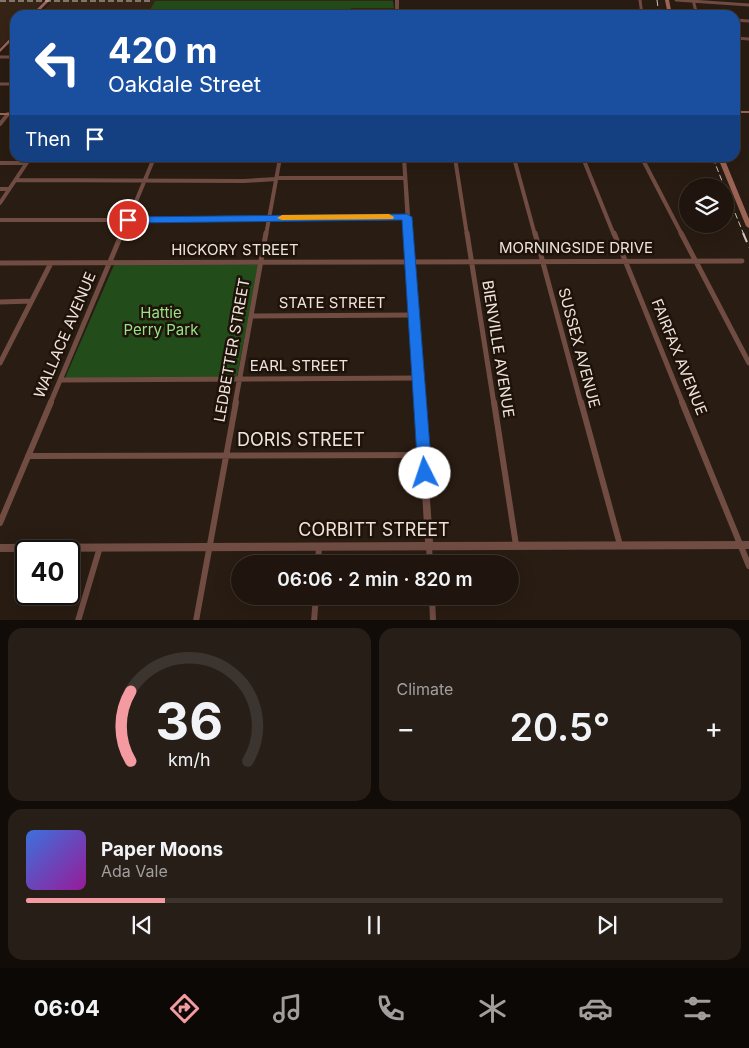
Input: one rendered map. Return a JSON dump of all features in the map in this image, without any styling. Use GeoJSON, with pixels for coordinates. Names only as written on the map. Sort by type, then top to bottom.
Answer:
{"type":"FeatureCollection","features":[{"type":"Feature","properties":{"kind":"main road"},"geometry":{"type":"LineString","coordinates":[[38,10],[48,0]]}},
{"type":"Feature","properties":{"kind":"main road"},"geometry":{"type":"LineString","coordinates":[[0,51],[10,40]]}},
{"type":"Feature","properties":{"kind":"main road"},"geometry":{"type":"LineString","coordinates":[[0,114],[8,114]]}},
{"type":"Feature","properties":{"kind":"main road"},"geometry":{"type":"LineString","coordinates":[[723,162],[749,226]]}},
{"type":"Feature","properties":{"kind":"street"},"geometry":{"type":"LineString","coordinates":[[676,0],[749,5]]}},
{"type":"Feature","properties":{"kind":"street"},"geometry":{"type":"LineString","coordinates":[[0,124],[8,114]]}},
{"type":"Feature","properties":{"kind":"street","name":"WALLACE AVENUE"},"geometry":{"type":"LineString","coordinates":[[0,523],[152,162]]}},
{"type":"Feature","properties":{"kind":"street","name":"LEDBETTER STREET"},"geometry":{"type":"LineString","coordinates":[[196,620],[279,162]]}},
{"type":"Feature","properties":{"kind":"street"},"geometry":{"type":"LineString","coordinates":[[404,162],[430,555]]}},
{"type":"Feature","properties":{"kind":"street","name":"BIENVILLE AVENUE"},"geometry":{"type":"LineString","coordinates":[[456,162],[516,545]]}},
{"type":"Feature","properties":{"kind":"street","name":"SUSSEX AVENUE"},"geometry":{"type":"LineString","coordinates":[[515,162],[620,545]]}},
{"type":"Feature","properties":{"kind":"street","name":"FAIRFAX AVENUE"},"geometry":{"type":"LineString","coordinates":[[585,162],[624,261],[745,545],[749,566]]}},
{"type":"Feature","properties":{"kind":"street"},"geometry":{"type":"LineString","coordinates":[[644,162],[749,363]]}},
{"type":"Feature","properties":{"kind":"street"},"geometry":{"type":"LineString","coordinates":[[0,163],[26,163]]}},
{"type":"Feature","properties":{"kind":"street"},"geometry":{"type":"LineString","coordinates":[[0,203],[26,163]]}},
{"type":"Feature","properties":{"kind":"street"},"geometry":{"type":"LineString","coordinates":[[16,180],[255,181],[276,178],[405,178]]}},
{"type":"Feature","properties":{"kind":"street"},"geometry":{"type":"LineString","coordinates":[[0,189],[10,189]]}},
{"type":"Feature","properties":{"kind":"street"},"geometry":{"type":"LineString","coordinates":[[0,220],[407,217]]}},
{"type":"Feature","properties":{"kind":"street","name":"MORNINGSIDE DRIVE"},"geometry":{"type":"LineString","coordinates":[[410,262],[742,260]]}},
{"type":"Feature","properties":{"kind":"street","name":"HICKORY STREET"},"geometry":{"type":"LineString","coordinates":[[0,263],[410,262]]}},
{"type":"Feature","properties":{"kind":"street"},"geometry":{"type":"LineString","coordinates":[[0,363],[51,263]]}},
{"type":"Feature","properties":{"kind":"street"},"geometry":{"type":"LineString","coordinates":[[0,302],[32,301]]}},
{"type":"Feature","properties":{"kind":"street","name":"STATE STREET"},"geometry":{"type":"LineString","coordinates":[[251,316],[414,315]]}},
{"type":"Feature","properties":{"kind":"street"},"geometry":{"type":"LineString","coordinates":[[0,350],[7,349]]}},
{"type":"Feature","properties":{"kind":"street","name":"EARL STREET"},"geometry":{"type":"LineString","coordinates":[[60,380],[418,378]]}},
{"type":"Feature","properties":{"kind":"street","name":"DORIS STREET"},"geometry":{"type":"LineString","coordinates":[[28,456],[424,455]]}},
{"type":"Feature","properties":{"kind":"street","name":"CORBITT STREET"},"geometry":{"type":"LineString","coordinates":[[0,548],[745,545]]}},
{"type":"Feature","properties":{"kind":"street"},"geometry":{"type":"LineString","coordinates":[[318,555],[319,546]]}},
{"type":"Feature","properties":{"kind":"street"},"geometry":{"type":"LineString","coordinates":[[78,620],[100,547]]}},
{"type":"Feature","properties":{"kind":"street"},"geometry":{"type":"LineString","coordinates":[[314,620],[315,605]]}},
{"type":"Feature","properties":{"kind":"street"},"geometry":{"type":"LineString","coordinates":[[432,605],[433,620]]}},
{"type":"Feature","properties":{"kind":"shaded area"},"geometry":{"type":"Polygon","coordinates":[[[0,0],[44,0],[35,10],[10,10],[10,37],[0,48],[0,0]]]}},
{"type":"Feature","properties":{"kind":"shaded area"},"geometry":{"type":"Polygon","coordinates":[[[53,0],[393,0],[156,1],[150,10],[44,10],[53,0]]]}},
{"type":"Feature","properties":{"kind":"shaded area"},"geometry":{"type":"Polygon","coordinates":[[[351,8],[394,8],[394,10],[351,10],[351,8]]]}},
{"type":"Feature","properties":{"kind":"green space"},"geometry":{"type":"Polygon","coordinates":[[[155,1],[393,1],[394,8],[351,8],[351,10],[150,10],[155,1]]]}},
{"type":"Feature","properties":{"kind":"green space","name":"Hattie Perry Park"},"geometry":{"type":"Polygon","coordinates":[[[114,265],[258,265],[237,377],[65,378],[114,265]]]}},
{"type":"Feature","properties":{"kind":"railway"},"geometry":{"type":"LineString","coordinates":[[657,0],[658,10]]}},
{"type":"Feature","properties":{"kind":"railway"},"geometry":{"type":"LineString","coordinates":[[0,1],[151,1]]}},
{"type":"Feature","properties":{"kind":"railway"},"geometry":{"type":"LineString","coordinates":[[715,162],[721,178]]}},
{"type":"Feature","properties":{"kind":"railway"},"geometry":{"type":"LineString","coordinates":[[734,210],[744,235]]}},
{"type":"Feature","properties":{"kind":"railway"},"geometry":{"type":"LineString","coordinates":[[743,233],[749,247]]}},
{"type":"Feature","properties":{"kind":"slow traffic"},"geometry":{"type":"LineString","coordinates":[[282,218],[389,217]]}},
{"type":"Feature","properties":{"kind":"route"},"geometry":{"type":"LineString","coordinates":[[128,220],[407,217],[425,473]]}}]}
